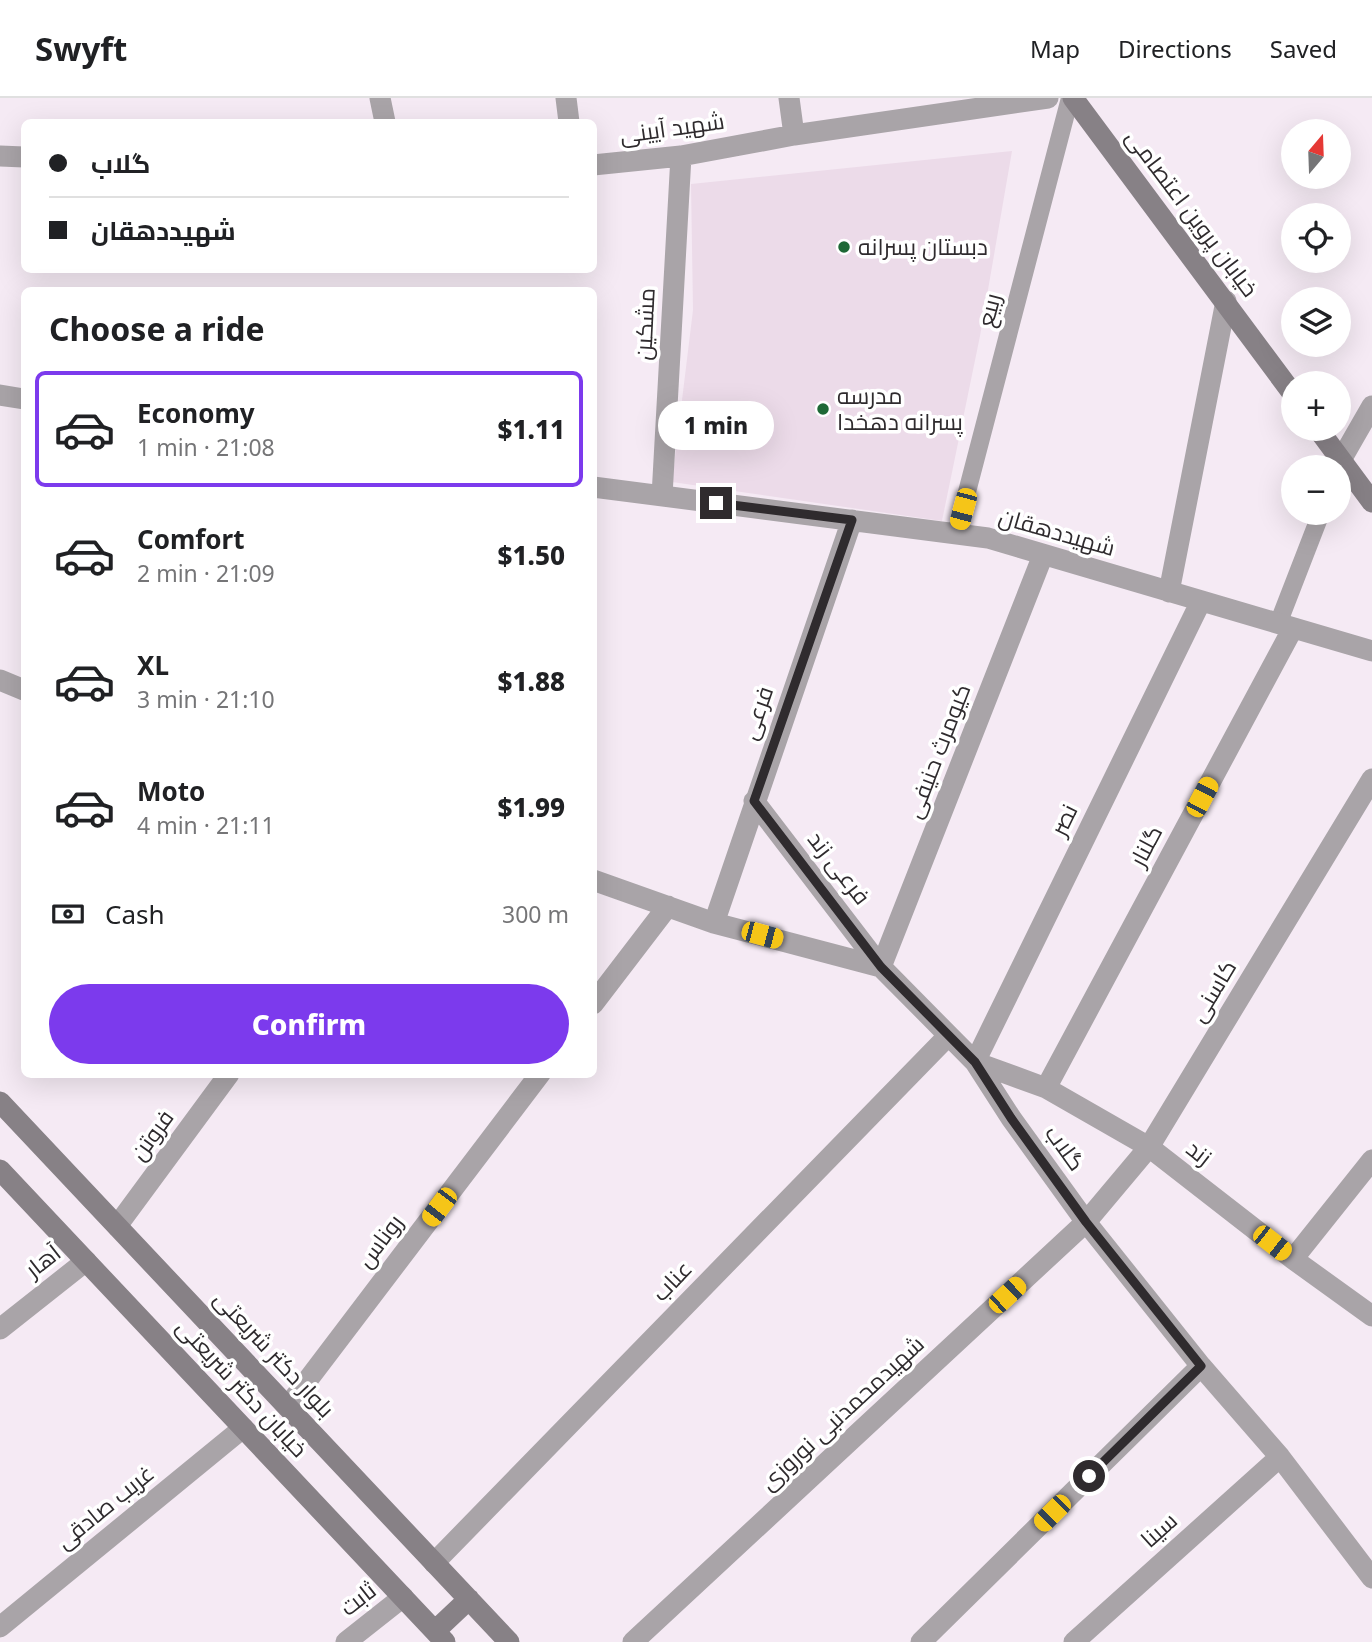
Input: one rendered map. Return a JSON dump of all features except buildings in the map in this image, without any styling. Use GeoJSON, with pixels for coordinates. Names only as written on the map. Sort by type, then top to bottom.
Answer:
{"type":"FeatureCollection","features":[{"type":"Feature","properties":{"kind":"main road","name":"خیابان پروین اعتصامی"},"geometry":{"type":"LineString","coordinates":[[1071,98],[1281,377]]}},
{"type":"Feature","properties":{"kind":"main road"},"geometry":{"type":"LineString","coordinates":[[1351,478],[1372,502]]}},
{"type":"Feature","properties":{"kind":"main road","name":"بلوار دکتر شریعتی"},"geometry":{"type":"LineString","coordinates":[[0,1102],[509,1642]]}},
{"type":"Feature","properties":{"kind":"main road","name":"خیابان دکتر شریعتی"},"geometry":{"type":"LineString","coordinates":[[0,1170],[440,1637]]}},
{"type":"Feature","properties":{"kind":"main road"},"geometry":{"type":"LineString","coordinates":[[440,1637],[469,1599]]}},
{"type":"Feature","properties":{"kind":"street"},"geometry":{"type":"LineString","coordinates":[[380,98],[384,119]]}},
{"type":"Feature","properties":{"kind":"street"},"geometry":{"type":"LineString","coordinates":[[566,98],[569,119]]}},
{"type":"Feature","properties":{"kind":"street"},"geometry":{"type":"LineString","coordinates":[[789,98],[794,135]]}},
{"type":"Feature","properties":{"kind":"street","name":"شهید آیینی"},"geometry":{"type":"LineString","coordinates":[[597,165],[681,156],[794,135],[1048,98]]}},
{"type":"Feature","properties":{"kind":"street"},"geometry":{"type":"LineString","coordinates":[[0,156],[21,157]]}},
{"type":"Feature","properties":{"kind":"street","name":"مشکین"},"geometry":{"type":"LineString","coordinates":[[662,496],[681,156]]}},
{"type":"Feature","properties":{"kind":"street"},"geometry":{"type":"LineString","coordinates":[[1169,592],[1226,301]]}},
{"type":"Feature","properties":{"kind":"street"},"geometry":{"type":"LineString","coordinates":[[0,395],[21,398]]}},
{"type":"Feature","properties":{"kind":"street"},"geometry":{"type":"LineString","coordinates":[[1344,455],[1372,406]]}},
{"type":"Feature","properties":{"kind":"street","name":"شهیددهقان"},"geometry":{"type":"LineString","coordinates":[[597,488],[988,538],[1372,651]]}},
{"type":"Feature","properties":{"kind":"street","name":"فرعی"},"geometry":{"type":"LineString","coordinates":[[715,923],[754,801],[852,520]]}},
{"type":"Feature","properties":{"kind":"street","name":"کیومرث حنیفی"},"geometry":{"type":"LineString","coordinates":[[881,967],[1043,555]]}},
{"type":"Feature","properties":{"kind":"street","name":"نصر"},"geometry":{"type":"LineString","coordinates":[[975,1062],[1200,601]]}},
{"type":"Feature","properties":{"kind":"street","name":"گلنار"},"geometry":{"type":"LineString","coordinates":[[1046,1088],[1286,626]]}},
{"type":"Feature","properties":{"kind":"street"},"geometry":{"type":"LineString","coordinates":[[0,680],[21,690]]}},
{"type":"Feature","properties":{"kind":"street","name":"کاسنی"},"geometry":{"type":"LineString","coordinates":[[1086,1222],[1149,1147],[1372,779]]}},
{"type":"Feature","properties":{"kind":"street","name":"فرعی زند"},"geometry":{"type":"LineString","coordinates":[[754,801],[881,967]]}},
{"type":"Feature","properties":{"kind":"street"},"geometry":{"type":"LineString","coordinates":[[597,881],[715,923],[881,967]]}},
{"type":"Feature","properties":{"kind":"street"},"geometry":{"type":"LineString","coordinates":[[597,999],[668,906]]}},
{"type":"Feature","properties":{"kind":"street","name":"گلاب"},"geometry":{"type":"LineString","coordinates":[[881,967],[975,1062],[1011,1118],[1086,1222],[1201,1366],[1280,1457],[1372,1578]]}},
{"type":"Feature","properties":{"kind":"street","name":"عناب"},"geometry":{"type":"LineString","coordinates":[[434,1563],[948,1037]]}},
{"type":"Feature","properties":{"kind":"street","name":"زند"},"geometry":{"type":"LineString","coordinates":[[975,1062],[1046,1088],[1149,1147],[1293,1259],[1372,1316]]}},
{"type":"Feature","properties":{"kind":"street","name":"فروتن"},"geometry":{"type":"LineString","coordinates":[[117,1226],[226,1078]]}},
{"type":"Feature","properties":{"kind":"street","name":"روناس"},"geometry":{"type":"LineString","coordinates":[[288,1406],[537,1078]]}},
{"type":"Feature","properties":{"kind":"street"},"geometry":{"type":"LineString","coordinates":[[1293,1259],[1372,1160]]}},
{"type":"Feature","properties":{"kind":"street","name":"شهیدمحمدنبی نوروزی"},"geometry":{"type":"LineString","coordinates":[[633,1642],[1086,1222]]}},
{"type":"Feature","properties":{"kind":"street","name":"آهار"},"geometry":{"type":"LineString","coordinates":[[0,1329],[86,1261]]}},
{"type":"Feature","properties":{"kind":"street"},"geometry":{"type":"LineString","coordinates":[[921,1642],[1201,1366]]}},
{"type":"Feature","properties":{"kind":"street","name":"غریب صادقی"},"geometry":{"type":"LineString","coordinates":[[0,1627],[243,1428]]}},
{"type":"Feature","properties":{"kind":"street","name":"سینا"},"geometry":{"type":"LineString","coordinates":[[1074,1642],[1280,1457]]}},
{"type":"Feature","properties":{"kind":"street","name":"ثابت"},"geometry":{"type":"LineString","coordinates":[[346,1642],[403,1597]]}},
{"type":"Feature","properties":{"kind":"lane","name":"ربیع"},"geometry":{"type":"LineString","coordinates":[[956,534],[1071,98]]}},
{"type":"Feature","properties":{"kind":"lane","name":"گلنار"},"geometry":{"type":"LineString","coordinates":[[1286,626],[1317,525]]}},
{"type":"Feature","properties":{"kind":"shaded area"},"geometry":{"type":"Polygon","coordinates":[[[1012,151],[980,336],[942,521],[672,482],[693,310],[691,184],[1012,151]]]}},
{"type":"Feature","properties":{"kind":"place","name":"دبستان پسرانه"},"geometry":{"type":"Point","coordinates":[844,247]}},
{"type":"Feature","properties":{"kind":"place","name":"مدرسه پسرانه دهخدا"},"geometry":{"type":"Point","coordinates":[823,409]}},
{"type":"Feature","properties":{"kind":"route"},"geometry":{"type":"LineString","coordinates":[[716,503],[852,520],[754,801],[881,967],[975,1062],[1011,1118],[1086,1222],[1201,1366],[1089,1476]]}}]}
